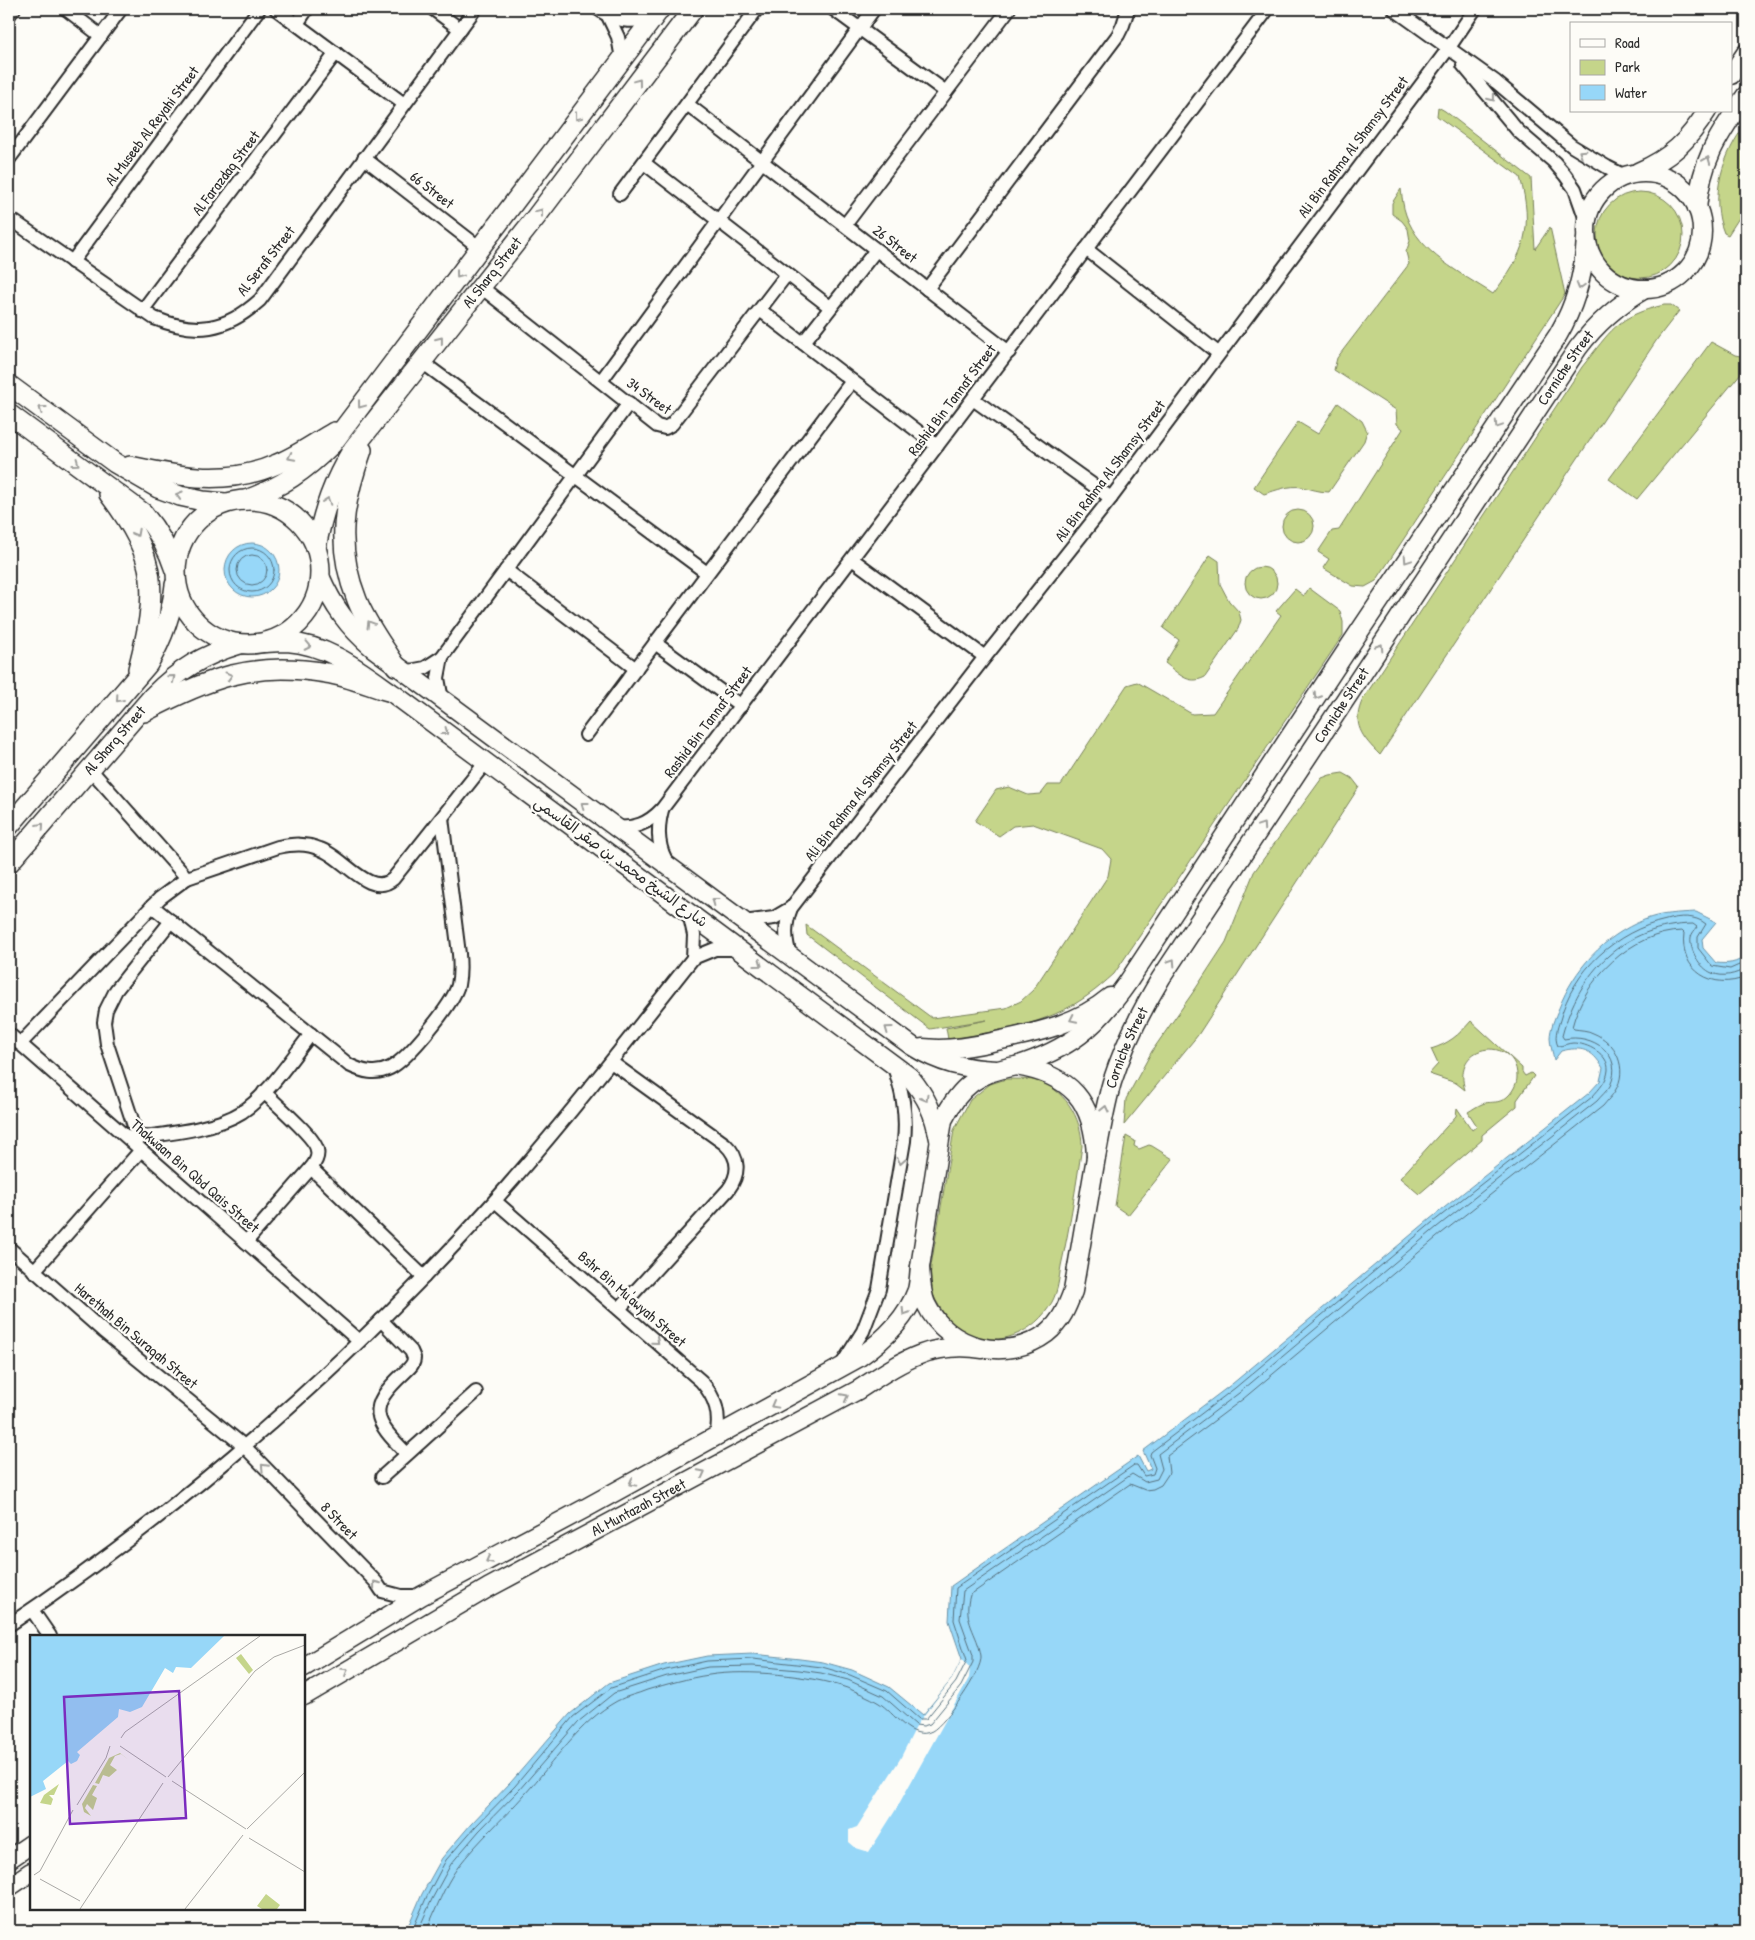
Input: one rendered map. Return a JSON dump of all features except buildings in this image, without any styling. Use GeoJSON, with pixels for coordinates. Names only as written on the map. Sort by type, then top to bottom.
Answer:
{"type":"FeatureCollection","features":[{"type":"Feature","properties":{"kind":"main road","name":"Al Sharq Street"},"geometry":{"type":"LineString","coordinates":[[316,548],[328,496],[353,449],[536,217],[692,9]]}},
{"type":"Feature","properties":{"kind":"main road","name":"Al Sharq Street"},"geometry":{"type":"LineString","coordinates":[[246,500],[270,491],[293,478],[314,463],[332,444],[656,14]]}},
{"type":"Feature","properties":{"kind":"main road"},"geometry":{"type":"LineString","coordinates":[[1732,73],[1746,52]]}},
{"type":"Feature","properties":{"kind":"main road"},"geometry":{"type":"LineString","coordinates":[[1707,112],[1688,139],[1672,153],[1655,165],[1611,182],[1591,206],[1586,220],[1586,238],[1590,254],[1599,269],[1612,280],[1628,287],[1645,289],[1661,287],[1679,278],[1693,263],[1701,245],[1702,225],[1698,208],[1702,178],[1712,150],[1746,95]]}},
{"type":"Feature","properties":{"kind":"main road"},"geometry":{"type":"LineString","coordinates":[[1630,175],[1654,174],[1672,180],[1687,192],[1698,208]]}},
{"type":"Feature","properties":{"kind":"main road","name":"Corniche Street"},"geometry":{"type":"LineString","coordinates":[[996,1070],[1044,1057],[1069,1044],[1112,1006],[1558,335],[1568,318],[1582,279],[1586,238]]}},
{"type":"Feature","properties":{"kind":"main road","name":"Corniche Street"},"geometry":{"type":"LineString","coordinates":[[1096,1157],[1105,1110],[1122,1055],[1146,1003],[1161,978],[1578,348],[1601,320],[1629,298],[1645,289]]}},
{"type":"Feature","properties":{"kind":"main road"},"geometry":{"type":"LineString","coordinates":[[9,385],[115,463],[158,488],[203,501],[226,503],[246,500],[264,502],[281,508],[296,518],[308,532],[316,548],[319,562],[320,576],[316,595],[308,612],[295,627],[278,637],[260,643],[240,644],[221,639],[204,629],[190,615],[180,598],[176,575],[168,550],[158,530],[148,518],[126,499],[9,414]]}},
{"type":"Feature","properties":{"kind":"main road"},"geometry":{"type":"LineString","coordinates":[[115,463],[188,477],[215,478],[246,474],[277,465],[348,423]]}},
{"type":"Feature","properties":{"kind":"main road"},"geometry":{"type":"LineString","coordinates":[[370,429],[346,501],[343,526],[344,552],[349,577],[357,601],[369,624],[400,669]]}},
{"type":"Feature","properties":{"kind":"main road"},"geometry":{"type":"LineString","coordinates":[[98,479],[138,536],[147,560],[151,584],[151,609],[134,681]]}},
{"type":"Feature","properties":{"kind":"main road"},"geometry":{"type":"LineString","coordinates":[[176,575],[178,553],[185,536],[196,522],[210,511],[226,503]]}},
{"type":"Feature","properties":{"kind":"main road","name":"Al Sharq Street"},"geometry":{"type":"LineString","coordinates":[[9,826],[134,681],[160,644],[168,623],[176,575]]}},
{"type":"Feature","properties":{"kind":"main road","name":"شارع الشيخ محمد بن صقر القاسمي"},"geometry":{"type":"LineString","coordinates":[[320,576],[329,597],[341,616],[356,634],[400,669],[791,958],[912,1046],[929,1056],[973,1069],[996,1070]]}},
{"type":"Feature","properties":{"kind":"main road","name":"شارع الشيخ محمد بن صقر القاسمي"},"geometry":{"type":"LineString","coordinates":[[260,643],[288,642],[315,648],[341,658],[486,762],[892,1062],[910,1077],[925,1095],[934,1116],[939,1139]]}},
{"type":"Feature","properties":{"kind":"main road","name":"Al Sharq Street"},"geometry":{"type":"LineString","coordinates":[[9,863],[153,696],[171,678],[192,663],[216,651],[240,644]]}},
{"type":"Feature","properties":{"kind":"main road"},"geometry":{"type":"LineString","coordinates":[[136,716],[182,692],[210,681],[239,673],[268,669],[298,669],[328,673],[388,691]]}},
{"type":"Feature","properties":{"kind":"main road"},"geometry":{"type":"LineString","coordinates":[[912,1046],[935,1050],[956,1049],[1035,1033],[1062,1025],[1085,1014],[1128,982]]}},
{"type":"Feature","properties":{"kind":"main road"},"geometry":{"type":"LineString","coordinates":[[996,1070],[979,1077],[964,1088],[952,1103],[944,1120],[939,1139],[920,1267],[921,1285],[926,1303],[935,1320],[948,1333],[965,1343],[983,1349],[1003,1350],[1027,1345],[1047,1332],[1059,1320],[1067,1306],[1072,1291],[1096,1157],[1095,1134],[1088,1113],[1076,1094],[1059,1079],[1038,1070],[1016,1066]]}},
{"type":"Feature","properties":{"kind":"main road","name":"Al Muntazah Street"},"geometry":{"type":"LineString","coordinates":[[305,1666],[421,1596],[838,1370],[877,1345],[894,1329],[907,1310],[917,1289],[920,1267]]}},
{"type":"Feature","properties":{"kind":"main road","name":"Al Muntazah Street"},"geometry":{"type":"LineString","coordinates":[[305,1695],[431,1620],[858,1390],[910,1359],[927,1351],[945,1347],[964,1346],[983,1349]]}},
{"type":"Feature","properties":{"kind":"main road"},"geometry":{"type":"LineString","coordinates":[[431,1620],[477,1582],[588,1522],[592,1516],[591,1512],[584,1509]]}},
{"type":"Feature","properties":{"kind":"main road"},"geometry":{"type":"LineString","coordinates":[[9,1859],[30,1845]]}},
{"type":"Feature","properties":{"kind":"main road"},"geometry":{"type":"LineString","coordinates":[[9,1887],[30,1873]]}},
{"type":"Feature","properties":{"kind":"street"},"geometry":{"type":"LineString","coordinates":[[9,15],[14,9]]}},
{"type":"Feature","properties":{"kind":"street"},"geometry":{"type":"LineString","coordinates":[[66,9],[101,36]]}},
{"type":"Feature","properties":{"kind":"street"},"geometry":{"type":"LineString","coordinates":[[9,159],[121,9]]}},
{"type":"Feature","properties":{"kind":"street","name":"Al Museeb Al Reyahi Street"},"geometry":{"type":"LineString","coordinates":[[72,262],[259,9]]}},
{"type":"Feature","properties":{"kind":"street"},"geometry":{"type":"LineString","coordinates":[[276,9],[404,104]]}},
{"type":"Feature","properties":{"kind":"street"},"geometry":{"type":"LineString","coordinates":[[297,24],[307,9]]}},
{"type":"Feature","properties":{"kind":"street"},"geometry":{"type":"LineString","coordinates":[[433,9],[460,28]]}},
{"type":"Feature","properties":{"kind":"street","name":"Al Serafi Street"},"geometry":{"type":"LineString","coordinates":[[9,218],[142,311],[167,323],[194,329],[212,328],[230,322],[246,313],[260,300],[475,9]]}},
{"type":"Feature","properties":{"kind":"street"},"geometry":{"type":"LineString","coordinates":[[620,194],[757,9]]}},
{"type":"Feature","properties":{"kind":"street"},"geometry":{"type":"LineString","coordinates":[[832,9],[946,92]]}},
{"type":"Feature","properties":{"kind":"street"},"geometry":{"type":"LineString","coordinates":[[601,381],[874,9]]}},
{"type":"Feature","properties":{"kind":"street"},"geometry":{"type":"LineString","coordinates":[[844,225],[1009,9]]}},
{"type":"Feature","properties":{"kind":"street"},"geometry":{"type":"LineString","coordinates":[[927,289],[1118,34],[1128,9]]}},
{"type":"Feature","properties":{"kind":"street","name":"Rashid Bin Tannaf Street"},"geometry":{"type":"LineString","coordinates":[[615,828],[625,828],[646,823],[662,809],[1268,9]]}},
{"type":"Feature","properties":{"kind":"street"},"geometry":{"type":"LineString","coordinates":[[1394,9],[1496,82],[1572,146],[1601,164],[1630,175]]}},
{"type":"Feature","properties":{"kind":"street","name":"Ali Bin Rahma Al Shamsy Street"},"geometry":{"type":"LineString","coordinates":[[791,958],[785,927],[791,908],[984,657],[1111,498],[1448,49],[1475,9]]}},
{"type":"Feature","properties":{"kind":"street"},"geometry":{"type":"LineString","coordinates":[[603,13],[630,22],[656,14]]}},
{"type":"Feature","properties":{"kind":"street"},"geometry":{"type":"LineString","coordinates":[[603,13],[618,37],[622,59]]}},
{"type":"Feature","properties":{"kind":"street"},"geometry":{"type":"LineString","coordinates":[[1448,49],[1483,87],[1518,131],[1565,174],[1575,189],[1586,220]]}},
{"type":"Feature","properties":{"kind":"street","name":"Al Farazdaq Street"},"geometry":{"type":"LineString","coordinates":[[142,311],[336,53]]}},
{"type":"Feature","properties":{"kind":"street","name":"26 Street"},"geometry":{"type":"LineString","coordinates":[[687,104],[1009,352]]}},
{"type":"Feature","properties":{"kind":"street","name":"66 Street"},"geometry":{"type":"LineString","coordinates":[[364,158],[480,248]]}},
{"type":"Feature","properties":{"kind":"street"},"geometry":{"type":"LineString","coordinates":[[644,163],[830,307]]}},
{"type":"Feature","properties":{"kind":"street"},"geometry":{"type":"LineString","coordinates":[[1086,249],[1218,354]]}},
{"type":"Feature","properties":{"kind":"street"},"geometry":{"type":"LineString","coordinates":[[803,342],[876,250]]}},
{"type":"Feature","properties":{"kind":"street","name":"34 Street"},"geometry":{"type":"LineString","coordinates":[[481,287],[661,428],[669,427],[787,274]]}},
{"type":"Feature","properties":{"kind":"street"},"geometry":{"type":"LineString","coordinates":[[760,310],[937,446]]}},
{"type":"Feature","properties":{"kind":"street"},"geometry":{"type":"LineString","coordinates":[[422,362],[707,573]]}},
{"type":"Feature","properties":{"kind":"street"},"geometry":{"type":"LineString","coordinates":[[586,735],[852,381]]}},
{"type":"Feature","properties":{"kind":"street"},"geometry":{"type":"LineString","coordinates":[[973,399],[1111,498]]}},
{"type":"Feature","properties":{"kind":"street"},"geometry":{"type":"LineString","coordinates":[[400,669],[425,668],[442,657],[629,403]]}},
{"type":"Feature","properties":{"kind":"street"},"geometry":{"type":"LineString","coordinates":[[852,559],[984,657]]}},
{"type":"Feature","properties":{"kind":"street"},"geometry":{"type":"LineString","coordinates":[[506,570],[636,668]]}},
{"type":"Feature","properties":{"kind":"street"},"geometry":{"type":"LineString","coordinates":[[655,643],[741,706]]}},
{"type":"Feature","properties":{"kind":"street"},"geometry":{"type":"LineString","coordinates":[[442,657],[438,678],[442,700]]}},
{"type":"Feature","properties":{"kind":"street"},"geometry":{"type":"LineString","coordinates":[[20,1044],[152,906],[168,891],[187,878],[292,844],[322,849],[335,856],[372,884],[383,885],[393,879],[486,762]]}},
{"type":"Feature","properties":{"kind":"street"},"geometry":{"type":"LineString","coordinates":[[90,769],[187,878]]}},
{"type":"Feature","properties":{"kind":"street","name":"Rashid Bin Tannaf Street"},"geometry":{"type":"LineString","coordinates":[[662,809],[658,822],[658,835],[665,860],[673,871]]}},
{"type":"Feature","properties":{"kind":"street"},"geometry":{"type":"LineString","coordinates":[[152,906],[349,1065],[359,1070],[370,1072],[391,1068],[400,1061],[444,1013],[458,985],[460,970],[459,954],[442,818]]}},
{"type":"Feature","properties":{"kind":"street","name":"Ali Bin Rahma Al Shamsy Street"},"geometry":{"type":"LineString","coordinates":[[742,922],[774,918],[791,908]]}},
{"type":"Feature","properties":{"kind":"street"},"geometry":{"type":"LineString","coordinates":[[689,913],[694,935],[693,958]]}},
{"type":"Feature","properties":{"kind":"street"},"geometry":{"type":"LineString","coordinates":[[136,1143],[107,1044],[104,1022],[106,1010],[116,990],[171,921]]}},
{"type":"Feature","properties":{"kind":"street"},"geometry":{"type":"LineString","coordinates":[[9,1625],[142,1530],[244,1446],[360,1341],[424,1277],[495,1201],[560,1126],[693,958],[715,950],[739,949]]}},
{"type":"Feature","properties":{"kind":"street","name":"Thakwaan Bin Qbd Qais Street"},"geometry":{"type":"LineString","coordinates":[[9,1034],[136,1143],[360,1341]]}},
{"type":"Feature","properties":{"kind":"street"},"geometry":{"type":"LineString","coordinates":[[34,1271],[136,1143],[214,1124],[228,1119],[254,1103],[311,1034]]}},
{"type":"Feature","properties":{"kind":"street"},"geometry":{"type":"LineString","coordinates":[[611,1062],[725,1144],[736,1157],[737,1166],[737,1175],[728,1190],[619,1309]]}},
{"type":"Feature","properties":{"kind":"street"},"geometry":{"type":"LineString","coordinates":[[838,1370],[863,1331],[872,1310],[879,1289],[885,1257],[906,1121],[904,1101],[892,1062]]}},
{"type":"Feature","properties":{"kind":"street"},"geometry":{"type":"LineString","coordinates":[[246,1242],[311,1168],[317,1157],[316,1145],[264,1092]]}},
{"type":"Feature","properties":{"kind":"street"},"geometry":{"type":"LineString","coordinates":[[311,1168],[424,1277]]}},
{"type":"Feature","properties":{"kind":"street","name":"Bshr Bin Mu'awyah Street"},"geometry":{"type":"LineString","coordinates":[[495,1201],[701,1381],[715,1401],[719,1425],[716,1437]]}},
{"type":"Feature","properties":{"kind":"street","name":"Harethah Bin Suraqah Street"},"geometry":{"type":"LineString","coordinates":[[9,1248],[110,1336],[244,1446]]}},
{"type":"Feature","properties":{"kind":"street"},"geometry":{"type":"LineString","coordinates":[[381,1320],[411,1351],[414,1358],[413,1365],[384,1393],[379,1407],[384,1430],[408,1454]]}},
{"type":"Feature","properties":{"kind":"street"},"geometry":{"type":"LineString","coordinates":[[382,1477],[476,1392]]}},
{"type":"Feature","properties":{"kind":"street","name":"8 Street"},"geometry":{"type":"LineString","coordinates":[[244,1446],[382,1590],[401,1596],[421,1596]]}},
{"type":"Feature","properties":{"kind":"street"},"geometry":{"type":"LineString","coordinates":[[32,1610],[49,1635]]}},
{"type":"Feature","properties":{"kind":"green space"},"geometry":{"type":"Polygon","coordinates":[[[1438,107],[1531,178],[1535,249],[1550,227],[1565,294],[1376,581],[1365,587],[1353,586],[1323,568],[1329,559],[1318,552],[1332,531],[1339,530],[1403,429],[1397,424],[1396,410],[1334,370],[1337,358],[1409,264],[1406,252],[1410,241],[1408,229],[1402,221],[1392,214],[1392,203],[1401,189],[1406,215],[1412,228],[1421,240],[1442,261],[1493,294],[1513,266],[1524,240],[1526,211],[1520,177],[1437,116],[1438,107]]]}},
{"type":"Feature","properties":{"kind":"green space"},"geometry":{"type":"Polygon","coordinates":[[[1746,124],[1746,207],[1728,235],[1724,233],[1720,219],[1718,190],[1725,162],[1731,148],[1746,124]]]}},
{"type":"Feature","properties":{"kind":"green space"},"geometry":{"type":"Polygon","coordinates":[[[1640,192],[1656,196],[1670,205],[1679,219],[1683,235],[1679,251],[1670,265],[1656,274],[1640,278],[1624,274],[1610,265],[1601,251],[1597,235],[1601,219],[1610,205],[1624,196],[1640,192]]]}},
{"type":"Feature","properties":{"kind":"green space"},"geometry":{"type":"Polygon","coordinates":[[[1671,305],[1679,311],[1658,338],[1380,755],[1360,730],[1358,716],[1363,699],[1582,367],[1608,334],[1625,320],[1648,309],[1671,305]]]}},
{"type":"Feature","properties":{"kind":"green space"},"geometry":{"type":"Polygon","coordinates":[[[1711,342],[1735,355],[1746,357],[1746,367],[1637,499],[1609,479],[1711,342]]]}},
{"type":"Feature","properties":{"kind":"green space"},"geometry":{"type":"Polygon","coordinates":[[[1338,403],[1362,421],[1367,431],[1364,441],[1329,492],[1292,487],[1264,494],[1254,487],[1298,422],[1318,434],[1338,403]]]}},
{"type":"Feature","properties":{"kind":"green space"},"geometry":{"type":"Polygon","coordinates":[[[1298,510],[1304,511],[1309,515],[1313,520],[1313,532],[1309,537],[1304,541],[1298,542],[1292,541],[1287,537],[1283,532],[1282,526],[1283,520],[1287,515],[1292,511],[1298,510]]]}},
{"type":"Feature","properties":{"kind":"green space"},"geometry":{"type":"Polygon","coordinates":[[[1210,555],[1219,561],[1220,584],[1229,601],[1239,612],[1241,620],[1238,629],[1205,677],[1193,680],[1179,674],[1165,663],[1179,640],[1163,628],[1210,555]]]}},
{"type":"Feature","properties":{"kind":"green space"},"geometry":{"type":"Polygon","coordinates":[[[1261,567],[1272,572],[1277,583],[1272,594],[1261,599],[1250,594],[1245,583],[1250,572],[1261,567]]]}},
{"type":"Feature","properties":{"kind":"green space"},"geometry":{"type":"Polygon","coordinates":[[[1309,588],[1340,611],[1343,622],[1343,635],[1114,974],[1087,996],[1072,1006],[1038,1021],[1003,1030],[948,1039],[946,1028],[987,1020],[930,1029],[807,935],[806,925],[932,1018],[1006,1008],[1021,1001],[1033,990],[1108,876],[1111,859],[1102,849],[1033,824],[1013,826],[999,836],[975,821],[996,790],[1009,787],[1028,795],[1041,794],[1048,785],[1061,785],[1127,685],[1137,682],[1192,714],[1213,713],[1281,615],[1276,611],[1295,589],[1304,596],[1309,588]]]}},
{"type":"Feature","properties":{"kind":"green space"},"geometry":{"type":"Polygon","coordinates":[[[1343,773],[1352,778],[1359,787],[1198,1035],[1124,1125],[1126,1099],[1152,1051],[1226,942],[1254,872],[1322,778],[1343,773]]]}},
{"type":"Feature","properties":{"kind":"green space"},"geometry":{"type":"Polygon","coordinates":[[[1471,1021],[1522,1068],[1525,1076],[1531,1073],[1534,1076],[1517,1100],[1517,1106],[1482,1135],[1482,1140],[1419,1194],[1400,1178],[1456,1116],[1457,1108],[1472,1130],[1477,1126],[1468,1112],[1482,1104],[1506,1098],[1516,1084],[1517,1077],[1514,1064],[1507,1055],[1497,1050],[1486,1049],[1475,1053],[1467,1061],[1463,1073],[1465,1090],[1456,1083],[1429,1074],[1438,1064],[1431,1049],[1453,1038],[1471,1021]]]}},
{"type":"Feature","properties":{"kind":"green space"},"geometry":{"type":"Polygon","coordinates":[[[1006,1079],[1034,1080],[1054,1089],[1069,1105],[1075,1115],[1079,1125],[1082,1146],[1070,1221],[1054,1298],[1045,1313],[1025,1330],[1002,1339],[989,1340],[964,1334],[952,1324],[934,1297],[930,1285],[930,1277],[954,1130],[970,1100],[990,1084],[1006,1079]]]}},
{"type":"Feature","properties":{"kind":"green space"},"geometry":{"type":"Polygon","coordinates":[[[1126,1136],[1135,1141],[1134,1146],[1139,1149],[1149,1145],[1173,1159],[1128,1215],[1115,1206],[1126,1136]]]}},
{"type":"Feature","properties":{"kind":"water"},"geometry":{"type":"Polygon","coordinates":[[[252,543],[262,545],[271,551],[277,560],[279,570],[277,580],[271,589],[262,595],[252,597],[242,595],[233,589],[227,580],[225,570],[227,560],[233,551],[242,545],[252,543]]]}},
{"type":"Feature","properties":{"kind":"water"},"geometry":{"type":"Polygon","coordinates":[[[1696,912],[1716,922],[1702,939],[1703,948],[1716,963],[1732,963],[1746,955],[1746,1931],[406,1931],[422,1894],[442,1858],[570,1714],[609,1683],[664,1665],[707,1656],[753,1654],[823,1662],[852,1670],[889,1687],[923,1715],[952,1679],[962,1659],[949,1621],[951,1586],[1138,1456],[1146,1471],[1151,1469],[1143,1451],[1232,1384],[1430,1219],[1589,1093],[1600,1081],[1603,1068],[1599,1062],[1590,1053],[1580,1049],[1561,1051],[1554,1060],[1550,1043],[1553,1023],[1573,980],[1592,955],[1629,927],[1656,916],[1696,912]]]}},
{"type":"Feature","properties":{"kind":"pier"},"geometry":{"type":"Polygon","coordinates":[[[962,1659],[970,1668],[969,1678],[895,1811],[869,1852],[856,1848],[849,1842],[849,1830],[857,1827],[900,1759],[918,1723],[952,1679],[962,1659]]]}}]}
